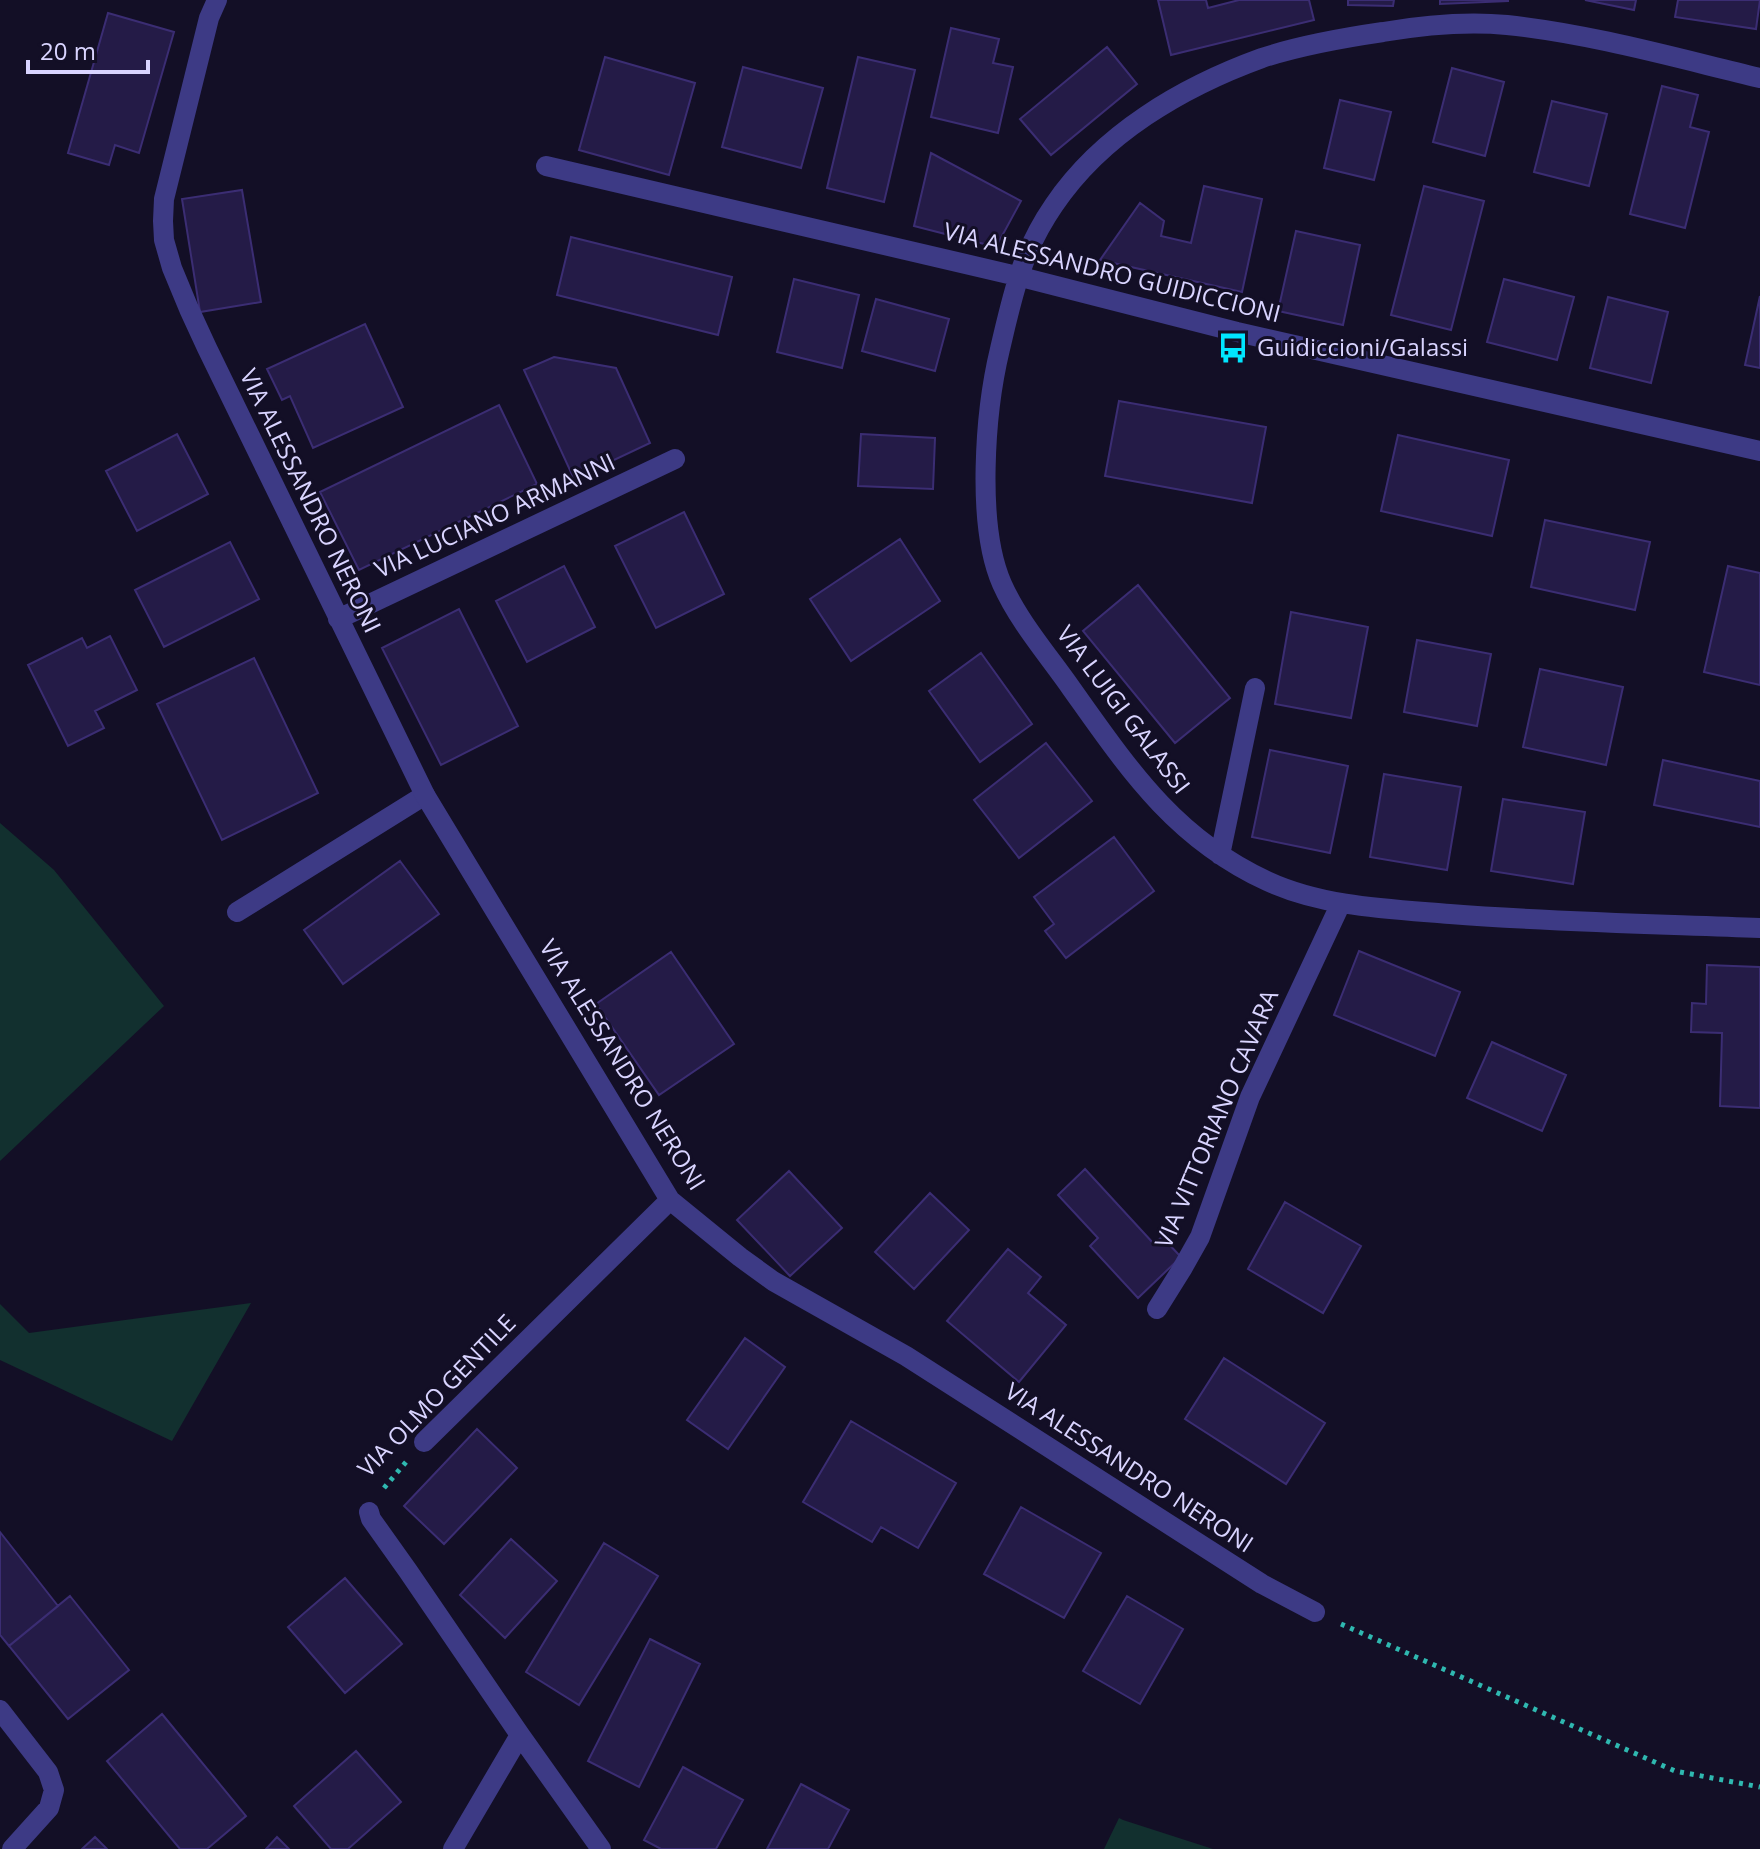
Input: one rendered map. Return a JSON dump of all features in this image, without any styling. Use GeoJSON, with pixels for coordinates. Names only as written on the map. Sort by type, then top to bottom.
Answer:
{"type":"FeatureCollection","features":[{"type":"Feature","properties":{"kind":"street","name":"VIA ALESSANDRO NERONI"},"geometry":{"type":"LineString","coordinates":[[217,0],[209,18],[164,199],[164,240],[189,309],[425,795],[670,1200],[773,1281],[906,1356],[1262,1584],[1315,1612]]}},
{"type":"Feature","properties":{"kind":"street","name":"VIA LUIGI GALASSI"},"geometry":{"type":"LineString","coordinates":[[1760,78],[1591,38],[1502,25],[1455,24],[1329,41],[1260,59],[1189,90],[1132,125],[1092,157],[1054,205],[1028,249],[1017,276],[996,366],[989,416],[986,494],[991,542],[1000,580],[1008,597],[1124,761],[1175,820],[1220,855],[1273,884],[1341,903],[1507,918],[1760,928]]}},
{"type":"Feature","properties":{"kind":"street","name":"VIA ALESSANDRO GUIDICCIONI"},"geometry":{"type":"LineString","coordinates":[[546,166],[1017,276],[1237,332],[1760,451]]}},
{"type":"Feature","properties":{"kind":"street","name":"VIA LUCIANO ARMANNI"},"geometry":{"type":"LineString","coordinates":[[338,619],[675,459]]}},
{"type":"Feature","properties":{"kind":"street"},"geometry":{"type":"LineString","coordinates":[[1220,855],[1255,688]]}},
{"type":"Feature","properties":{"kind":"street"},"geometry":{"type":"LineString","coordinates":[[237,912],[425,795]]}},
{"type":"Feature","properties":{"kind":"street","name":"VIA VITTORIANO CAVARA"},"geometry":{"type":"LineString","coordinates":[[1157,1309],[1200,1237],[1250,1097],[1341,903]]}},
{"type":"Feature","properties":{"kind":"street","name":"VIA OLMO GENTILE"},"geometry":{"type":"LineString","coordinates":[[424,1442],[670,1200]]}},
{"type":"Feature","properties":{"kind":"street","name":"VIA OLMO GENTILE"},"geometry":{"type":"LineString","coordinates":[[369,1512],[601,1849]]}},
{"type":"Feature","properties":{"kind":"street"},"geometry":{"type":"LineString","coordinates":[[0,1710],[48,1772],[54,1790],[49,1808],[12,1849]]}},
{"type":"Feature","properties":{"kind":"street"},"geometry":{"type":"LineString","coordinates":[[453,1849],[520,1735]]}},
{"type":"Feature","properties":{"kind":"path","name":"VIA OLMO GENTILE"},"geometry":{"type":"LineString","coordinates":[[369,1512],[369,1505],[424,1442]]}},
{"type":"Feature","properties":{"kind":"path"},"geometry":{"type":"LineString","coordinates":[[1315,1612],[1675,1771],[1760,1787]]}},
{"type":"Feature","properties":{"kind":"green space"},"geometry":{"type":"Polygon","coordinates":[[[0,823],[54,870],[164,1006],[0,1161],[0,823]]]}},
{"type":"Feature","properties":{"kind":"green space"},"geometry":{"type":"Polygon","coordinates":[[[251,1303],[172,1441],[0,1360],[0,1304],[29,1333],[251,1303]]]}},
{"type":"Feature","properties":{"kind":"green space"},"geometry":{"type":"Polygon","coordinates":[[[1119,1818],[1123,1820],[1213,1849],[1104,1849],[1119,1818]]]}},
{"type":"Feature","properties":{"kind":"building"},"geometry":{"type":"Polygon","coordinates":[[[1158,0],[1206,0],[1208,8],[1239,0],[1309,0],[1314,20],[1171,55],[1158,0]]]}},
{"type":"Feature","properties":{"kind":"building"},"geometry":{"type":"Polygon","coordinates":[[[1348,0],[1394,0],[1393,6],[1348,5],[1348,0]]]}},
{"type":"Feature","properties":{"kind":"building"},"geometry":{"type":"Polygon","coordinates":[[[1440,0],[1508,0],[1508,1],[1440,4],[1440,0]]]}},
{"type":"Feature","properties":{"kind":"building"},"geometry":{"type":"Polygon","coordinates":[[[1585,0],[1636,0],[1634,10],[1585,0]]]}},
{"type":"Feature","properties":{"kind":"building"},"geometry":{"type":"Polygon","coordinates":[[[1678,0],[1760,0],[1756,29],[1675,17],[1678,0]]]}},
{"type":"Feature","properties":{"kind":"building"},"geometry":{"type":"Polygon","coordinates":[[[108,13],[174,32],[139,153],[115,145],[109,165],[68,153],[108,13]]]}},
{"type":"Feature","properties":{"kind":"building"},"geometry":{"type":"Polygon","coordinates":[[[951,28],[999,39],[993,63],[1013,67],[998,133],[931,117],[951,28]]]}},
{"type":"Feature","properties":{"kind":"building"},"geometry":{"type":"Polygon","coordinates":[[[1107,47],[1137,84],[1051,155],[1020,119],[1107,47]]]}},
{"type":"Feature","properties":{"kind":"building"},"geometry":{"type":"Polygon","coordinates":[[[605,57],[695,83],[669,175],[579,150],[605,57]]]}},
{"type":"Feature","properties":{"kind":"building"},"geometry":{"type":"Polygon","coordinates":[[[858,57],[915,70],[884,202],[827,188],[858,57]]]}},
{"type":"Feature","properties":{"kind":"building"},"geometry":{"type":"Polygon","coordinates":[[[743,67],[823,88],[801,168],[722,147],[743,67]]]}},
{"type":"Feature","properties":{"kind":"building"},"geometry":{"type":"Polygon","coordinates":[[[1452,68],[1504,82],[1485,156],[1433,142],[1452,68]]]}},
{"type":"Feature","properties":{"kind":"building"},"geometry":{"type":"Polygon","coordinates":[[[1662,86],[1698,95],[1690,127],[1709,132],[1685,228],[1630,214],[1662,86]]]}},
{"type":"Feature","properties":{"kind":"building"},"geometry":{"type":"Polygon","coordinates":[[[1340,100],[1391,112],[1374,180],[1324,168],[1340,100]]]}},
{"type":"Feature","properties":{"kind":"building"},"geometry":{"type":"Polygon","coordinates":[[[1552,101],[1607,114],[1589,186],[1534,172],[1552,101]]]}},
{"type":"Feature","properties":{"kind":"building"},"geometry":{"type":"Polygon","coordinates":[[[931,153],[1021,201],[996,247],[914,226],[931,153]]]}},
{"type":"Feature","properties":{"kind":"building"},"geometry":{"type":"Polygon","coordinates":[[[1204,186],[1262,199],[1242,292],[1100,260],[1140,203],[1164,221],[1161,236],[1191,243],[1204,186]]]}},
{"type":"Feature","properties":{"kind":"building"},"geometry":{"type":"Polygon","coordinates":[[[1424,186],[1484,201],[1451,330],[1391,315],[1424,186]]]}},
{"type":"Feature","properties":{"kind":"building"},"geometry":{"type":"Polygon","coordinates":[[[242,190],[261,302],[200,312],[182,199],[242,190]]]}},
{"type":"Feature","properties":{"kind":"building"},"geometry":{"type":"Polygon","coordinates":[[[1296,231],[1360,245],[1343,325],[1278,311],[1296,231]]]}},
{"type":"Feature","properties":{"kind":"building"},"geometry":{"type":"Polygon","coordinates":[[[571,237],[732,277],[718,335],[557,295],[571,237]]]}},
{"type":"Feature","properties":{"kind":"building"},"geometry":{"type":"Polygon","coordinates":[[[794,279],[859,295],[842,368],[777,352],[794,279]]]}},
{"type":"Feature","properties":{"kind":"building"},"geometry":{"type":"Polygon","coordinates":[[[1504,279],[1574,297],[1557,360],[1487,342],[1504,279]]]}},
{"type":"Feature","properties":{"kind":"building"},"geometry":{"type":"Polygon","coordinates":[[[1760,296],[1760,368],[1745,365],[1760,296]]]}},
{"type":"Feature","properties":{"kind":"building"},"geometry":{"type":"Polygon","coordinates":[[[1608,297],[1668,312],[1651,383],[1590,368],[1608,297]]]}},
{"type":"Feature","properties":{"kind":"building"},"geometry":{"type":"Polygon","coordinates":[[[876,299],[949,319],[935,371],[862,351],[876,299]]]}},
{"type":"Feature","properties":{"kind":"building"},"geometry":{"type":"Polygon","coordinates":[[[365,324],[403,407],[313,448],[290,396],[282,400],[267,369],[365,324]]]}},
{"type":"Feature","properties":{"kind":"building"},"geometry":{"type":"Polygon","coordinates":[[[554,357],[616,368],[650,443],[574,479],[524,370],[554,357]]]}},
{"type":"Feature","properties":{"kind":"building"},"geometry":{"type":"Polygon","coordinates":[[[1119,401],[1266,427],[1252,503],[1105,476],[1119,401]]]}},
{"type":"Feature","properties":{"kind":"building"},"geometry":{"type":"Polygon","coordinates":[[[499,405],[537,484],[359,570],[320,492],[499,405]]]}},
{"type":"Feature","properties":{"kind":"building"},"geometry":{"type":"Polygon","coordinates":[[[177,434],[208,494],[137,531],[106,471],[177,434]]]}},
{"type":"Feature","properties":{"kind":"building"},"geometry":{"type":"Polygon","coordinates":[[[861,434],[935,438],[933,489],[858,486],[861,434]]]}},
{"type":"Feature","properties":{"kind":"building"},"geometry":{"type":"Polygon","coordinates":[[[1398,435],[1509,460],[1492,536],[1381,511],[1398,435]]]}},
{"type":"Feature","properties":{"kind":"building"},"geometry":{"type":"Polygon","coordinates":[[[684,512],[724,594],[656,628],[615,546],[684,512]]]}},
{"type":"Feature","properties":{"kind":"building"},"geometry":{"type":"Polygon","coordinates":[[[1545,520],[1650,542],[1635,610],[1531,587],[1545,520]]]}},
{"type":"Feature","properties":{"kind":"building"},"geometry":{"type":"Polygon","coordinates":[[[900,539],[940,601],[851,661],[810,599],[900,539]]]}},
{"type":"Feature","properties":{"kind":"building"},"geometry":{"type":"Polygon","coordinates":[[[230,542],[259,599],[164,647],[135,590],[230,542]]]}},
{"type":"Feature","properties":{"kind":"building"},"geometry":{"type":"Polygon","coordinates":[[[564,566],[595,627],[527,662],[496,601],[564,566]]]}},
{"type":"Feature","properties":{"kind":"building"},"geometry":{"type":"Polygon","coordinates":[[[1728,566],[1760,573],[1760,685],[1704,672],[1728,566]]]}},
{"type":"Feature","properties":{"kind":"building"},"geometry":{"type":"Polygon","coordinates":[[[1138,585],[1230,698],[1175,743],[1083,631],[1138,585]]]}},
{"type":"Feature","properties":{"kind":"building"},"geometry":{"type":"Polygon","coordinates":[[[459,609],[518,726],[441,765],[382,648],[459,609]]]}},
{"type":"Feature","properties":{"kind":"building"},"geometry":{"type":"Polygon","coordinates":[[[1291,612],[1368,627],[1351,718],[1275,704],[1291,612]]]}},
{"type":"Feature","properties":{"kind":"building"},"geometry":{"type":"Polygon","coordinates":[[[110,636],[137,690],[95,711],[104,728],[68,746],[28,665],[82,638],[87,648],[110,636]]]}},
{"type":"Feature","properties":{"kind":"building"},"geometry":{"type":"Polygon","coordinates":[[[1417,640],[1491,654],[1477,726],[1404,712],[1417,640]]]}},
{"type":"Feature","properties":{"kind":"building"},"geometry":{"type":"Polygon","coordinates":[[[981,653],[1032,724],[980,762],[929,691],[981,653]]]}},
{"type":"Feature","properties":{"kind":"building"},"geometry":{"type":"Polygon","coordinates":[[[254,658],[318,793],[222,840],[157,704],[254,658]]]}},
{"type":"Feature","properties":{"kind":"building"},"geometry":{"type":"Polygon","coordinates":[[[1540,669],[1623,687],[1606,765],[1523,747],[1540,669]]]}},
{"type":"Feature","properties":{"kind":"building"},"geometry":{"type":"Polygon","coordinates":[[[1046,743],[1092,801],[1019,858],[974,800],[1046,743]]]}},
{"type":"Feature","properties":{"kind":"building"},"geometry":{"type":"Polygon","coordinates":[[[1270,750],[1348,766],[1330,853],[1252,837],[1270,750]]]}},
{"type":"Feature","properties":{"kind":"building"},"geometry":{"type":"Polygon","coordinates":[[[1663,760],[1760,781],[1760,827],[1654,805],[1663,760]]]}},
{"type":"Feature","properties":{"kind":"building"},"geometry":{"type":"Polygon","coordinates":[[[1384,774],[1461,787],[1447,870],[1370,857],[1384,774]]]}},
{"type":"Feature","properties":{"kind":"building"},"geometry":{"type":"Polygon","coordinates":[[[1503,799],[1585,812],[1573,884],[1491,871],[1503,799]]]}},
{"type":"Feature","properties":{"kind":"building"},"geometry":{"type":"Polygon","coordinates":[[[1114,837],[1154,891],[1066,958],[1045,931],[1054,924],[1034,897],[1114,837]]]}},
{"type":"Feature","properties":{"kind":"building"},"geometry":{"type":"Polygon","coordinates":[[[400,861],[439,914],[343,984],[304,930],[400,861]]]}},
{"type":"Feature","properties":{"kind":"building"},"geometry":{"type":"Polygon","coordinates":[[[1359,951],[1460,992],[1435,1056],[1334,1015],[1359,951]]]}},
{"type":"Feature","properties":{"kind":"building"},"geometry":{"type":"Polygon","coordinates":[[[671,952],[734,1044],[659,1095],[596,1004],[671,952]]]}},
{"type":"Feature","properties":{"kind":"building"},"geometry":{"type":"Polygon","coordinates":[[[1707,965],[1760,967],[1760,1108],[1720,1106],[1722,1033],[1691,1032],[1692,1003],[1706,1004],[1707,965]]]}},
{"type":"Feature","properties":{"kind":"building"},"geometry":{"type":"Polygon","coordinates":[[[1492,1042],[1566,1075],[1542,1131],[1467,1098],[1492,1042]]]}},
{"type":"Feature","properties":{"kind":"building"},"geometry":{"type":"Polygon","coordinates":[[[1085,1169],[1154,1244],[1162,1237],[1181,1257],[1138,1298],[1090,1246],[1098,1238],[1058,1195],[1085,1169]]]}},
{"type":"Feature","properties":{"kind":"building"},"geometry":{"type":"Polygon","coordinates":[[[789,1171],[842,1228],[790,1276],[737,1220],[789,1171]]]}},
{"type":"Feature","properties":{"kind":"building"},"geometry":{"type":"Polygon","coordinates":[[[930,1193],[969,1230],[914,1289],[875,1252],[930,1193]]]}},
{"type":"Feature","properties":{"kind":"building"},"geometry":{"type":"Polygon","coordinates":[[[1285,1202],[1361,1246],[1323,1313],[1248,1269],[1285,1202]]]}},
{"type":"Feature","properties":{"kind":"building"},"geometry":{"type":"Polygon","coordinates":[[[1008,1249],[1041,1277],[1028,1293],[1066,1325],[1019,1382],[947,1321],[1008,1249]]]}},
{"type":"Feature","properties":{"kind":"building"},"geometry":{"type":"Polygon","coordinates":[[[745,1338],[785,1367],[728,1449],[687,1420],[745,1338]]]}},
{"type":"Feature","properties":{"kind":"building"},"geometry":{"type":"Polygon","coordinates":[[[1224,1358],[1325,1423],[1286,1484],[1185,1419],[1224,1358]]]}},
{"type":"Feature","properties":{"kind":"building"},"geometry":{"type":"Polygon","coordinates":[[[851,1421],[956,1483],[918,1548],[881,1527],[872,1542],[803,1502],[851,1421]]]}},
{"type":"Feature","properties":{"kind":"building"},"geometry":{"type":"Polygon","coordinates":[[[477,1429],[517,1468],[444,1544],[404,1506],[477,1429]]]}},
{"type":"Feature","properties":{"kind":"building"},"geometry":{"type":"Polygon","coordinates":[[[1021,1507],[1101,1553],[1064,1618],[984,1574],[1021,1507]]]}},
{"type":"Feature","properties":{"kind":"building"},"geometry":{"type":"Polygon","coordinates":[[[0,1532],[58,1606],[9,1646],[0,1635],[0,1532]]]}},
{"type":"Feature","properties":{"kind":"building"},"geometry":{"type":"Polygon","coordinates":[[[511,1539],[557,1581],[505,1638],[460,1595],[511,1539]]]}},
{"type":"Feature","properties":{"kind":"building"},"geometry":{"type":"Polygon","coordinates":[[[604,1543],[658,1576],[579,1705],[526,1672],[604,1543]]]}},
{"type":"Feature","properties":{"kind":"building"},"geometry":{"type":"Polygon","coordinates":[[[345,1578],[402,1644],[345,1693],[288,1627],[345,1578]]]}},
{"type":"Feature","properties":{"kind":"building"},"geometry":{"type":"Polygon","coordinates":[[[70,1596],[129,1670],[68,1719],[9,1646],[70,1596]]]}},
{"type":"Feature","properties":{"kind":"building"},"geometry":{"type":"Polygon","coordinates":[[[1127,1596],[1183,1629],[1140,1704],[1083,1671],[1127,1596]]]}},
{"type":"Feature","properties":{"kind":"building"},"geometry":{"type":"Polygon","coordinates":[[[650,1639],[700,1664],[639,1787],[588,1761],[650,1639]]]}},
{"type":"Feature","properties":{"kind":"building"},"geometry":{"type":"Polygon","coordinates":[[[162,1714],[246,1816],[207,1849],[180,1849],[107,1761],[162,1714]]]}},
{"type":"Feature","properties":{"kind":"building"},"geometry":{"type":"Polygon","coordinates":[[[356,1751],[401,1802],[348,1849],[331,1849],[294,1806],[356,1751]]]}},
{"type":"Feature","properties":{"kind":"building"},"geometry":{"type":"Polygon","coordinates":[[[683,1767],[743,1800],[716,1849],[661,1849],[644,1840],[683,1767]]]}},
{"type":"Feature","properties":{"kind":"building"},"geometry":{"type":"Polygon","coordinates":[[[801,1784],[849,1810],[828,1849],[767,1849],[801,1784]]]}},
{"type":"Feature","properties":{"kind":"building"},"geometry":{"type":"Polygon","coordinates":[[[95,1837],[107,1849],[82,1849],[95,1837]]]}},
{"type":"Feature","properties":{"kind":"building"},"geometry":{"type":"Polygon","coordinates":[[[277,1837],[289,1849],[266,1849],[277,1837]]]}},
{"type":"Feature","properties":{"kind":"place","name":"Guidiccioni/Galassi"},"geometry":{"type":"Point","coordinates":[1233,348]}}]}
